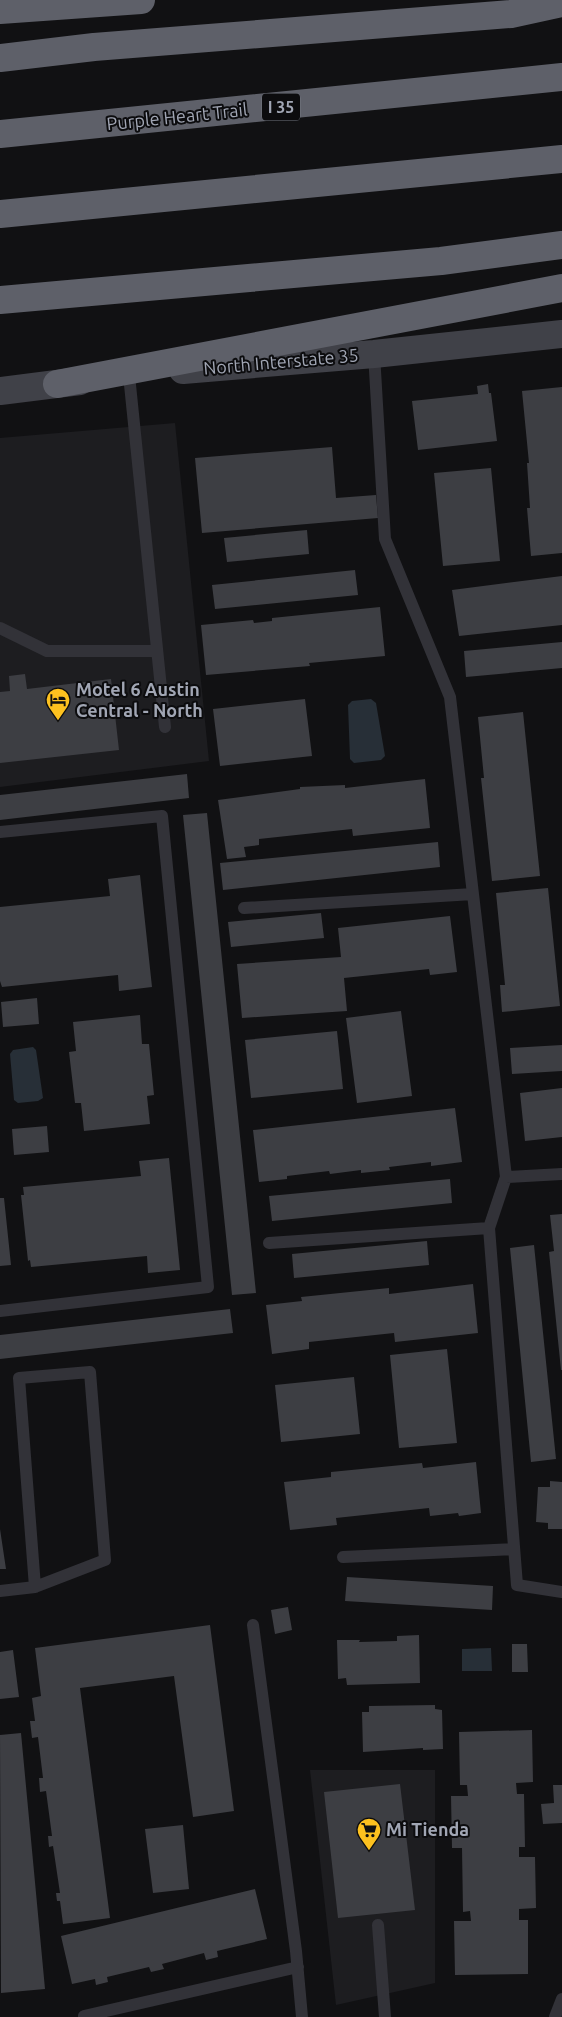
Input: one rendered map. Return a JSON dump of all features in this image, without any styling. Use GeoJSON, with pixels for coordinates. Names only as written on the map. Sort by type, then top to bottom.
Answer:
{"type":"FeatureCollection","features":[{"type":"Feature","properties":{"kind":"highway"},"geometry":{"type":"LineString","coordinates":[[0,10],[141,0]]}},
{"type":"Feature","properties":{"kind":"highway"},"geometry":{"type":"LineString","coordinates":[[0,58],[94,47],[511,14],[562,3]]}},
{"type":"Feature","properties":{"kind":"highway","name":"Purple Heart Trail"},"geometry":{"type":"LineString","coordinates":[[0,134],[562,77]]}},
{"type":"Feature","properties":{"kind":"highway"},"geometry":{"type":"LineString","coordinates":[[0,214],[562,159]]}},
{"type":"Feature","properties":{"kind":"highway"},"geometry":{"type":"LineString","coordinates":[[0,300],[441,261],[562,245]]}},
{"type":"Feature","properties":{"kind":"highway"},"geometry":{"type":"LineString","coordinates":[[441,261],[562,264]]}},
{"type":"Feature","properties":{"kind":"highway"},"geometry":{"type":"LineString","coordinates":[[57,384],[562,288]]}},
{"type":"Feature","properties":{"kind":"main road","name":"North Interstate 35"},"geometry":{"type":"LineString","coordinates":[[0,391],[129,375],[374,354],[562,334]]}},
{"type":"Feature","properties":{"kind":"lane"},"geometry":{"type":"LineString","coordinates":[[374,354],[385,539],[450,698],[506,1177],[489,1228],[517,1585],[562,1592]]}},
{"type":"Feature","properties":{"kind":"lane"},"geometry":{"type":"LineString","coordinates":[[129,375],[165,727]]}},
{"type":"Feature","properties":{"kind":"lane"},"geometry":{"type":"LineString","coordinates":[[0,628],[47,651],[157,651]]}},
{"type":"Feature","properties":{"kind":"lane"},"geometry":{"type":"LineString","coordinates":[[0,832],[162,816],[208,1286],[0,1312]]}},
{"type":"Feature","properties":{"kind":"lane"},"geometry":{"type":"LineString","coordinates":[[244,908],[473,894]]}},
{"type":"Feature","properties":{"kind":"lane"},"geometry":{"type":"LineString","coordinates":[[506,1177],[562,1174]]}},
{"type":"Feature","properties":{"kind":"lane"},"geometry":{"type":"LineString","coordinates":[[269,1243],[489,1228]]}},
{"type":"Feature","properties":{"kind":"lane"},"geometry":{"type":"LineString","coordinates":[[0,1591],[35,1587],[105,1560],[90,1372],[19,1378],[35,1587]]}},
{"type":"Feature","properties":{"kind":"lane"},"geometry":{"type":"LineString","coordinates":[[343,1557],[514,1549]]}},
{"type":"Feature","properties":{"kind":"lane"},"geometry":{"type":"LineString","coordinates":[[253,1625],[298,1967],[302,2017]]}},
{"type":"Feature","properties":{"kind":"lane"},"geometry":{"type":"LineString","coordinates":[[378,1925],[386,2017]]}},
{"type":"Feature","properties":{"kind":"lane"},"geometry":{"type":"LineString","coordinates":[[84,2016],[298,1967]]}},
{"type":"Feature","properties":{"kind":"lane"},"geometry":{"type":"LineString","coordinates":[[555,2017],[562,1999]]}},
{"type":"Feature","properties":{"kind":"shaded area"},"geometry":{"type":"Polygon","coordinates":[[[175,423],[209,761],[0,787],[0,438],[175,423]]]}},
{"type":"Feature","properties":{"kind":"shaded area"},"geometry":{"type":"Polygon","coordinates":[[[371,699],[376,703],[385,756],[381,760],[354,763],[350,759],[348,705],[352,701],[371,699]]]}},
{"type":"Feature","properties":{"kind":"shaded area"},"geometry":{"type":"Polygon","coordinates":[[[33,1047],[36,1050],[43,1098],[38,1101],[18,1103],[14,1100],[10,1054],[13,1050],[33,1047]]]}},
{"type":"Feature","properties":{"kind":"shaded area"},"geometry":{"type":"Polygon","coordinates":[[[491,1648],[492,1671],[462,1671],[462,1649],[491,1648]]]}},
{"type":"Feature","properties":{"kind":"shaded area"},"geometry":{"type":"Polygon","coordinates":[[[310,1770],[435,1770],[435,1983],[336,2005],[310,1770]]]}},
{"type":"Feature","properties":{"kind":"building"},"geometry":{"type":"Polygon","coordinates":[[[488,384],[489,393],[491,393],[497,441],[418,450],[412,401],[478,394],[477,386],[488,384]]]}},
{"type":"Feature","properties":{"kind":"building"},"geometry":{"type":"Polygon","coordinates":[[[562,387],[562,553],[531,556],[527,508],[530,508],[527,463],[529,463],[522,391],[562,387]]]}},
{"type":"Feature","properties":{"kind":"building"},"geometry":{"type":"Polygon","coordinates":[[[332,447],[336,498],[376,495],[378,518],[202,533],[195,458],[332,447]]]}},
{"type":"Feature","properties":{"kind":"building"},"geometry":{"type":"Polygon","coordinates":[[[491,468],[500,561],[443,566],[434,473],[491,468]]]}},
{"type":"Feature","properties":{"kind":"building"},"geometry":{"type":"Polygon","coordinates":[[[307,530],[309,554],[227,562],[224,538],[307,530]]]}},
{"type":"Feature","properties":{"kind":"building"},"geometry":{"type":"Polygon","coordinates":[[[355,570],[358,595],[215,609],[212,585],[355,570]]]}},
{"type":"Feature","properties":{"kind":"building"},"geometry":{"type":"Polygon","coordinates":[[[562,576],[562,625],[459,636],[452,590],[562,576]]]}},
{"type":"Feature","properties":{"kind":"building"},"geometry":{"type":"Polygon","coordinates":[[[380,607],[385,656],[309,663],[310,666],[206,675],[201,625],[253,620],[254,623],[272,621],[272,618],[380,607]]]}},
{"type":"Feature","properties":{"kind":"building"},"geometry":{"type":"Polygon","coordinates":[[[562,642],[562,668],[466,677],[464,651],[562,642]]]}},
{"type":"Feature","properties":{"kind":"building","name":"Motel 6 Austin Central - North"},"geometry":{"type":"Polygon","coordinates":[[[25,674],[27,689],[111,679],[119,750],[0,763],[0,692],[10,691],[9,676],[25,674]]]}},
{"type":"Feature","properties":{"kind":"building"},"geometry":{"type":"Polygon","coordinates":[[[305,699],[312,756],[220,766],[213,709],[305,699]]]}},
{"type":"Feature","properties":{"kind":"building"},"geometry":{"type":"Polygon","coordinates":[[[523,712],[540,876],[492,881],[481,778],[484,778],[478,717],[523,712]]]}},
{"type":"Feature","properties":{"kind":"building"},"geometry":{"type":"Polygon","coordinates":[[[187,774],[189,798],[0,820],[0,795],[187,774]]]}},
{"type":"Feature","properties":{"kind":"building"},"geometry":{"type":"Polygon","coordinates":[[[425,779],[430,828],[353,836],[352,829],[259,839],[259,845],[244,847],[246,857],[227,859],[218,800],[300,789],[300,787],[345,785],[345,788],[425,779]]]}},
{"type":"Feature","properties":{"kind":"building"},"geometry":{"type":"Polygon","coordinates":[[[207,813],[256,1293],[232,1295],[183,815],[207,813]]]}},
{"type":"Feature","properties":{"kind":"building"},"geometry":{"type":"Polygon","coordinates":[[[438,842],[440,867],[223,890],[220,863],[438,842]]]}},
{"type":"Feature","properties":{"kind":"building"},"geometry":{"type":"Polygon","coordinates":[[[140,875],[152,987],[119,991],[118,975],[2,987],[0,981],[0,907],[110,896],[108,879],[140,875]]]}},
{"type":"Feature","properties":{"kind":"building"},"geometry":{"type":"Polygon","coordinates":[[[548,888],[560,1006],[502,1012],[500,985],[505,985],[496,893],[548,888]]]}},
{"type":"Feature","properties":{"kind":"building"},"geometry":{"type":"Polygon","coordinates":[[[321,913],[324,938],[231,947],[228,922],[321,913]]]}},
{"type":"Feature","properties":{"kind":"building"},"geometry":{"type":"Polygon","coordinates":[[[450,916],[457,972],[430,975],[429,969],[344,978],[347,1011],[242,1018],[237,964],[341,957],[338,928],[450,916]]]}},
{"type":"Feature","properties":{"kind":"building"},"geometry":{"type":"Polygon","coordinates":[[[37,998],[39,1024],[3,1027],[1,1002],[37,998]]]}},
{"type":"Feature","properties":{"kind":"building"},"geometry":{"type":"Polygon","coordinates":[[[401,1011],[412,1096],[357,1103],[346,1018],[401,1011]]]}},
{"type":"Feature","properties":{"kind":"building"},"geometry":{"type":"Polygon","coordinates":[[[140,1015],[142,1044],[149,1044],[154,1095],[147,1096],[150,1124],[84,1131],[81,1103],[75,1103],[69,1052],[76,1051],[73,1022],[140,1015]]]}},
{"type":"Feature","properties":{"kind":"building"},"geometry":{"type":"Polygon","coordinates":[[[337,1031],[343,1089],[251,1098],[245,1040],[337,1031]]]}},
{"type":"Feature","properties":{"kind":"building"},"geometry":{"type":"Polygon","coordinates":[[[562,1045],[562,1071],[512,1074],[510,1048],[562,1045]]]}},
{"type":"Feature","properties":{"kind":"building"},"geometry":{"type":"Polygon","coordinates":[[[562,1088],[562,1137],[525,1141],[520,1093],[562,1088]]]}},
{"type":"Feature","properties":{"kind":"building"},"geometry":{"type":"Polygon","coordinates":[[[455,1108],[462,1162],[431,1166],[431,1162],[389,1167],[390,1170],[361,1173],[361,1170],[330,1174],[329,1171],[287,1176],[287,1179],[259,1182],[253,1130],[455,1108]]]}},
{"type":"Feature","properties":{"kind":"building"},"geometry":{"type":"Polygon","coordinates":[[[47,1126],[49,1152],[14,1155],[12,1129],[47,1126]]]}},
{"type":"Feature","properties":{"kind":"building"},"geometry":{"type":"Polygon","coordinates":[[[169,1158],[180,1270],[148,1273],[147,1256],[31,1267],[30,1260],[28,1261],[21,1195],[24,1195],[23,1187],[141,1176],[139,1161],[169,1158]]]}},
{"type":"Feature","properties":{"kind":"building"},"geometry":{"type":"Polygon","coordinates":[[[450,1179],[452,1203],[272,1221],[269,1196],[450,1179]]]}},
{"type":"Feature","properties":{"kind":"building"},"geometry":{"type":"Polygon","coordinates":[[[0,1198],[4,1198],[11,1265],[0,1266],[0,1198]]]}},
{"type":"Feature","properties":{"kind":"building"},"geometry":{"type":"Polygon","coordinates":[[[562,1214],[561,1370],[549,1252],[554,1251],[550,1215],[562,1214]]]}},
{"type":"Feature","properties":{"kind":"building"},"geometry":{"type":"Polygon","coordinates":[[[427,1241],[429,1265],[294,1278],[292,1254],[427,1241]]]}},
{"type":"Feature","properties":{"kind":"building"},"geometry":{"type":"Polygon","coordinates":[[[534,1245],[556,1459],[531,1462],[510,1248],[534,1245]]]}},
{"type":"Feature","properties":{"kind":"building"},"geometry":{"type":"Polygon","coordinates":[[[473,1284],[478,1333],[395,1342],[394,1333],[309,1342],[309,1349],[272,1354],[266,1305],[302,1301],[301,1297],[389,1288],[389,1294],[473,1284]]]}},
{"type":"Feature","properties":{"kind":"building"},"geometry":{"type":"Polygon","coordinates":[[[230,1309],[233,1333],[0,1359],[0,1335],[230,1309]]]}},
{"type":"Feature","properties":{"kind":"building"},"geometry":{"type":"Polygon","coordinates":[[[447,1349],[457,1443],[399,1448],[390,1355],[447,1349]]]}},
{"type":"Feature","properties":{"kind":"building"},"geometry":{"type":"Polygon","coordinates":[[[354,1377],[360,1434],[281,1442],[275,1385],[354,1377]]]}},
{"type":"Feature","properties":{"kind":"building"},"geometry":{"type":"Polygon","coordinates":[[[476,1462],[481,1513],[459,1516],[458,1513],[430,1516],[429,1508],[336,1518],[337,1525],[290,1530],[284,1482],[331,1477],[331,1472],[422,1463],[423,1468],[476,1462]]]}},
{"type":"Feature","properties":{"kind":"building"},"geometry":{"type":"Polygon","coordinates":[[[550,1481],[562,1482],[562,1529],[548,1529],[548,1523],[536,1522],[538,1487],[550,1487],[550,1481]]]}},
{"type":"Feature","properties":{"kind":"building"},"geometry":{"type":"Polygon","coordinates":[[[0,1529],[6,1569],[0,1569],[0,1529]]]}},
{"type":"Feature","properties":{"kind":"building"},"geometry":{"type":"Polygon","coordinates":[[[347,1577],[493,1586],[492,1610],[345,1601],[347,1577]]]}},
{"type":"Feature","properties":{"kind":"building"},"geometry":{"type":"Polygon","coordinates":[[[288,1607],[292,1630],[275,1634],[271,1610],[288,1607]]]}},
{"type":"Feature","properties":{"kind":"building"},"geometry":{"type":"Polygon","coordinates":[[[210,1625],[234,1811],[193,1817],[174,1676],[80,1688],[110,1918],[63,1924],[60,1901],[57,1901],[56,1893],[60,1893],[53,1846],[49,1847],[48,1836],[52,1836],[46,1791],[40,1792],[39,1778],[43,1778],[38,1737],[32,1738],[30,1721],[35,1721],[32,1698],[41,1696],[35,1648],[210,1625]]]}},
{"type":"Feature","properties":{"kind":"building"},"geometry":{"type":"Polygon","coordinates":[[[419,1635],[420,1683],[347,1685],[346,1678],[338,1679],[337,1640],[360,1640],[359,1642],[397,1641],[397,1636],[419,1635]]]}},
{"type":"Feature","properties":{"kind":"building"},"geometry":{"type":"Polygon","coordinates":[[[512,1644],[527,1644],[528,1672],[512,1672],[512,1644]]]}},
{"type":"Feature","properties":{"kind":"building"},"geometry":{"type":"Polygon","coordinates":[[[13,1650],[19,1697],[0,1699],[0,1652],[13,1650]]]}},
{"type":"Feature","properties":{"kind":"building"},"geometry":{"type":"Polygon","coordinates":[[[435,1705],[435,1709],[442,1710],[443,1749],[423,1750],[423,1748],[363,1752],[362,1712],[369,1712],[369,1706],[435,1705]]]}},
{"type":"Feature","properties":{"kind":"building"},"geometry":{"type":"Polygon","coordinates":[[[532,1730],[533,1782],[516,1783],[517,1794],[524,1794],[525,1847],[519,1847],[519,1857],[535,1857],[536,1908],[519,1909],[519,1920],[528,1920],[528,1974],[455,1975],[454,1921],[471,1921],[470,1911],[463,1912],[462,1848],[452,1848],[451,1796],[468,1796],[467,1785],[460,1785],[459,1732],[532,1730]]]}},
{"type":"Feature","properties":{"kind":"building"},"geometry":{"type":"Polygon","coordinates":[[[21,1733],[45,1989],[1,1993],[0,1735],[21,1733]]]}},
{"type":"Feature","properties":{"kind":"building","name":"Mi Tienda"},"geometry":{"type":"Polygon","coordinates":[[[400,1784],[415,1910],[338,1918],[324,1792],[400,1784]]]}},
{"type":"Feature","properties":{"kind":"building"},"geometry":{"type":"Polygon","coordinates":[[[553,1785],[562,1785],[562,1823],[543,1824],[541,1804],[554,1803],[553,1785]]]}},
{"type":"Feature","properties":{"kind":"building"},"geometry":{"type":"Polygon","coordinates":[[[183,1825],[189,1889],[153,1893],[145,1829],[183,1825]]]}},
{"type":"Feature","properties":{"kind":"building"},"geometry":{"type":"Polygon","coordinates":[[[255,1889],[267,1939],[217,1951],[218,1957],[206,1960],[204,1953],[162,1964],[164,1969],[151,1972],[149,1967],[107,1977],[108,1982],[96,1985],[95,1979],[72,1984],[61,1936],[255,1889]]]}},
{"type":"Feature","properties":{"kind":"place","name":"Motel 6 Austin Central - North"},"geometry":{"type":"Point","coordinates":[58,721]}},
{"type":"Feature","properties":{"kind":"place","name":"Mi Tienda"},"geometry":{"type":"Point","coordinates":[369,1851]}}]}
